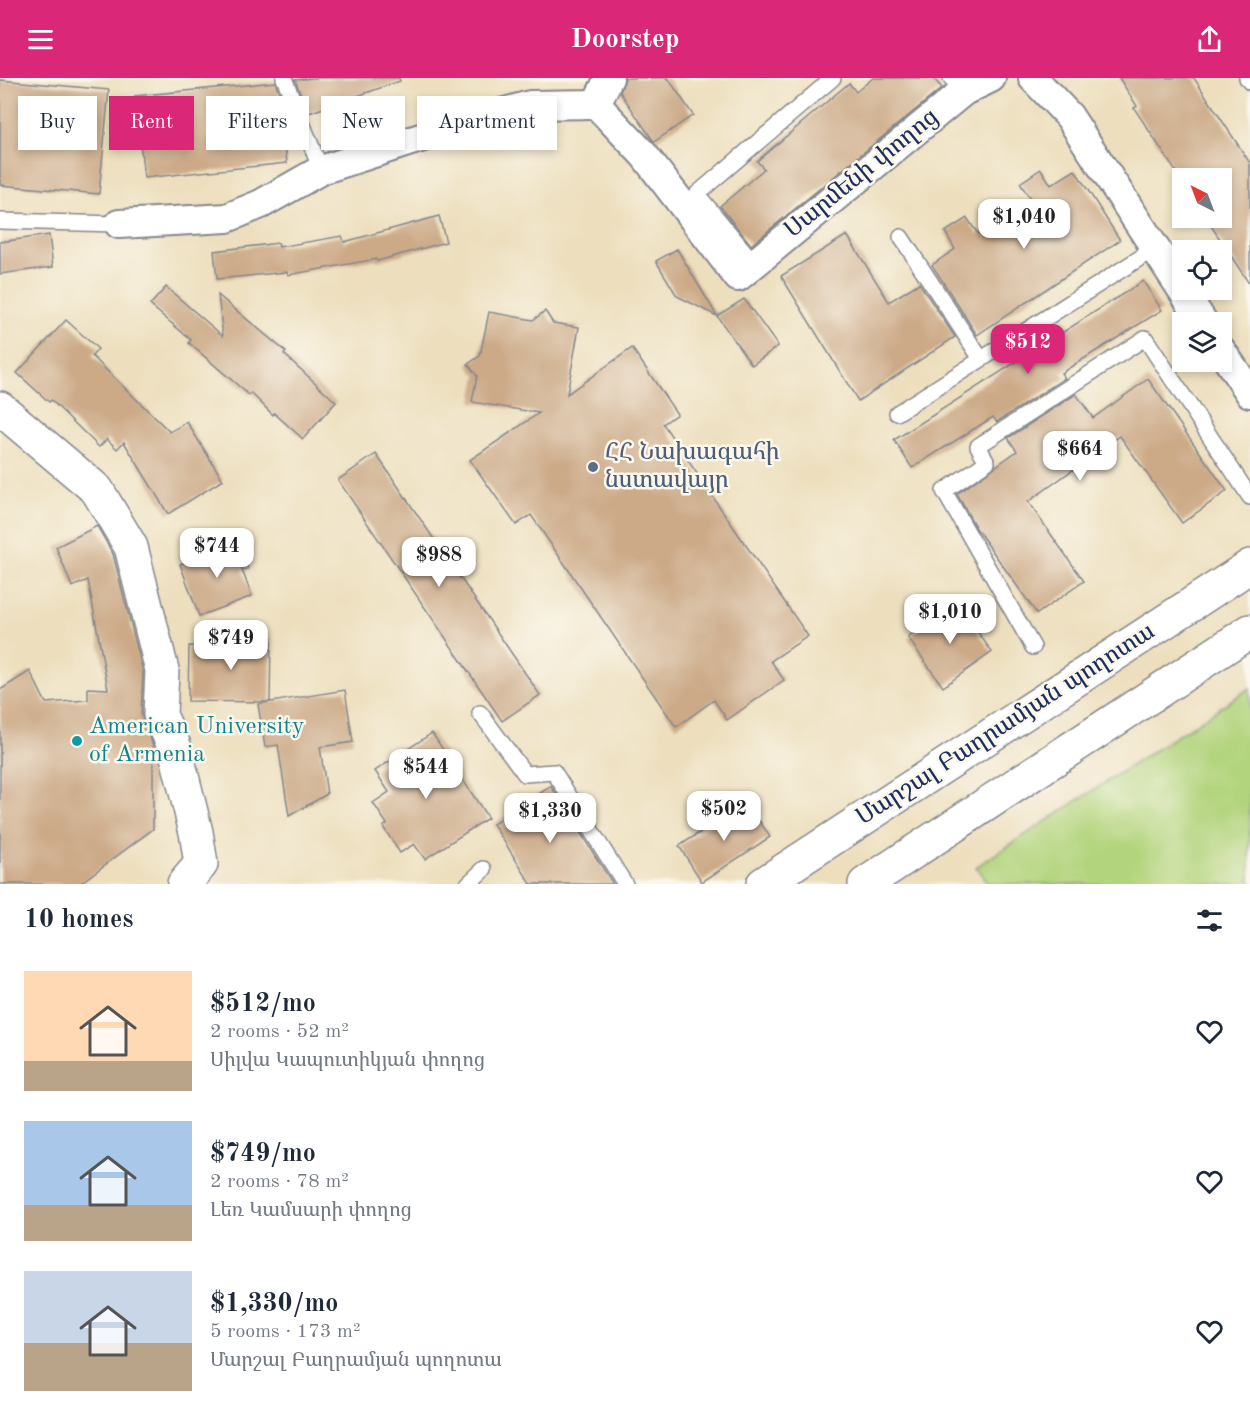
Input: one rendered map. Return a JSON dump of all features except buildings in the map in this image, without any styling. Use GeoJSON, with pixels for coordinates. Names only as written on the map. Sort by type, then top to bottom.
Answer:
{"type":"FeatureCollection","features":[{"type":"Feature","properties":{"kind":"main road"},"geometry":{"type":"LineString","coordinates":[[0,408],[97,490],[131,547],[162,670],[160,715],[175,748],[196,832],[201,864],[190,880],[184,884]]}},
{"type":"Feature","properties":{"kind":"main road","name":"Մարշալ Բաղրամյան պողոտա"},"geometry":{"type":"LineString","coordinates":[[762,884],[1250,566]]}},
{"type":"Feature","properties":{"kind":"main road"},"geometry":{"type":"LineString","coordinates":[[865,884],[1250,631]]}},
{"type":"Feature","properties":{"kind":"street"},"geometry":{"type":"LineString","coordinates":[[596,104],[609,78]]}},
{"type":"Feature","properties":{"kind":"street","name":"Սարմենի փողոց"},"geometry":{"type":"LineString","coordinates":[[746,270],[957,84],[991,78]]}},
{"type":"Feature","properties":{"kind":"street"},"geometry":{"type":"LineString","coordinates":[[1033,78],[1069,116],[1196,312]]}},
{"type":"Feature","properties":{"kind":"street"},"geometry":{"type":"LineString","coordinates":[[119,224],[227,218],[261,204],[321,170],[473,121],[530,105],[596,104],[746,270]]}},
{"type":"Feature","properties":{"kind":"street"},"geometry":{"type":"LineString","coordinates":[[1232,366],[1250,393]]}},
{"type":"Feature","properties":{"kind":"lane"},"geometry":{"type":"LineString","coordinates":[[284,78],[321,170]]}},
{"type":"Feature","properties":{"kind":"lane"},"geometry":{"type":"LineString","coordinates":[[746,270],[697,194],[833,78]]}},
{"type":"Feature","properties":{"kind":"lane"},"geometry":{"type":"LineString","coordinates":[[1247,78],[1250,82]]}},
{"type":"Feature","properties":{"kind":"lane"},"geometry":{"type":"LineString","coordinates":[[0,221],[119,224]]}},
{"type":"Feature","properties":{"kind":"lane"},"geometry":{"type":"LineString","coordinates":[[901,237],[981,359]]}},
{"type":"Feature","properties":{"kind":"lane"},"geometry":{"type":"LineString","coordinates":[[897,413],[1154,249]]}},
{"type":"Feature","properties":{"kind":"lane"},"geometry":{"type":"LineString","coordinates":[[1033,647],[944,491],[987,462],[978,446],[1145,338],[1250,497]]}},
{"type":"Feature","properties":{"kind":"lane"},"geometry":{"type":"LineString","coordinates":[[480,713],[525,774],[554,772],[625,884]]}},
{"type":"Feature","properties":{"kind":"lane"},"geometry":{"type":"LineString","coordinates":[[468,884],[484,869]]}},
{"type":"Feature","properties":{"kind":"green space"},"geometry":{"type":"Polygon","coordinates":[[[1250,688],[1250,884],[988,884],[976,867],[1250,688]]]}},
{"type":"Feature","properties":{"kind":"place","name":"ՀՀ Նախագահի նստավայր"},"geometry":{"type":"Point","coordinates":[593,467]}},
{"type":"Feature","properties":{"kind":"place","name":"American University of Armenia"},"geometry":{"type":"Point","coordinates":[77,741]}}]}
